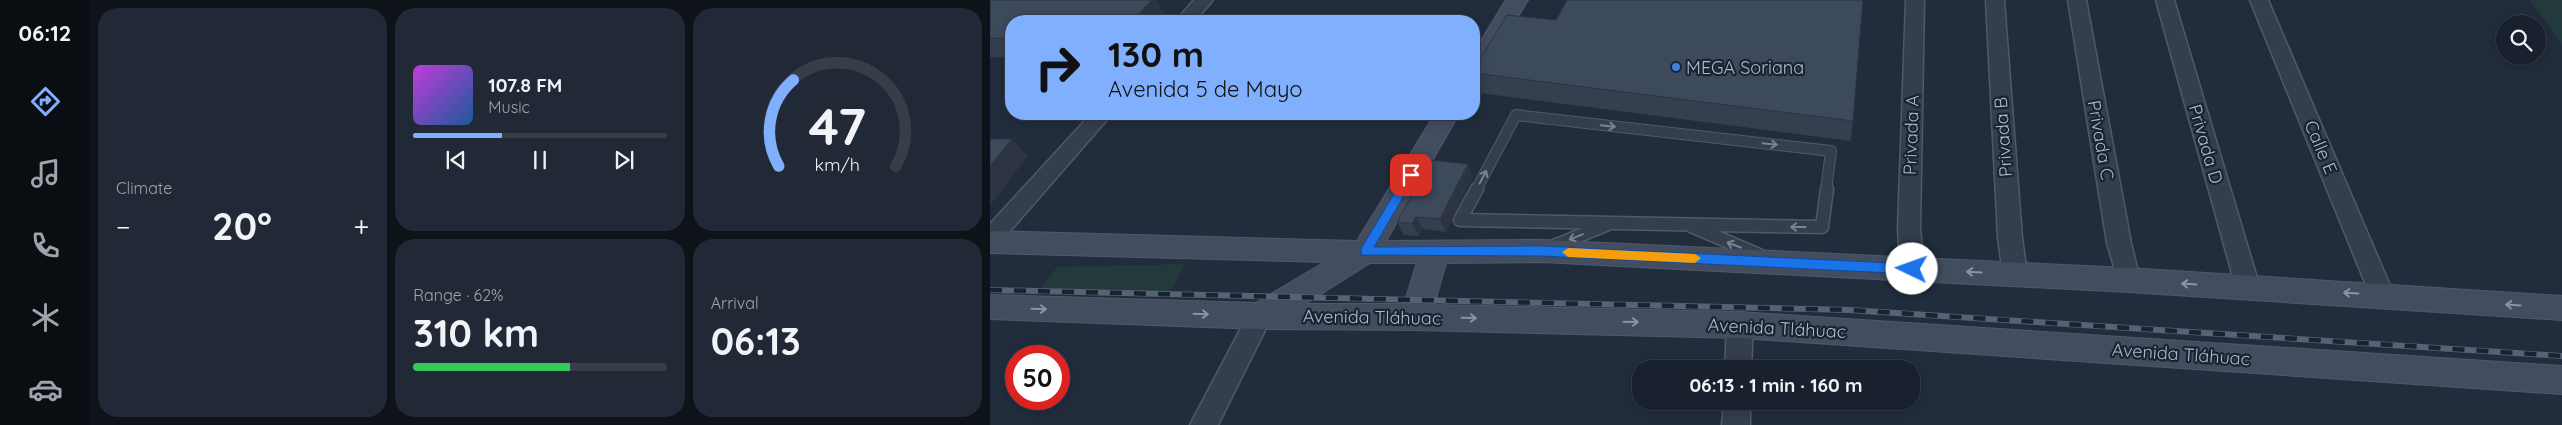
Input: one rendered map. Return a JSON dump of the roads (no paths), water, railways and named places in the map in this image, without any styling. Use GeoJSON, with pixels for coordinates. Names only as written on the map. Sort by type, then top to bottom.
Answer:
{"type":"FeatureCollection","features":[{"type":"Feature","properties":{"kind":"main road"},"geometry":{"type":"LineString","coordinates":[[1480,60],[1517,0]]}},
{"type":"Feature","properties":{"kind":"main road"},"geometry":{"type":"LineString","coordinates":[[1260,316],[1365,252],[1443,120]]}},
{"type":"Feature","properties":{"kind":"main road"},"geometry":{"type":"LineString","coordinates":[[990,241],[1365,252],[1542,251],[2128,280],[2562,308]]}},
{"type":"Feature","properties":{"kind":"main road"},"geometry":{"type":"LineString","coordinates":[[1415,317],[1434,253]]}},
{"type":"Feature","properties":{"kind":"main road","name":"Avenida Tláhuac"},"geometry":{"type":"LineString","coordinates":[[990,307],[1260,316],[1415,317],[1740,325],[2562,380]]}},
{"type":"Feature","properties":{"kind":"street"},"geometry":{"type":"LineString","coordinates":[[1190,15],[1204,0]]}},
{"type":"Feature","properties":{"kind":"street","name":"Privada A"},"geometry":{"type":"LineString","coordinates":[[1912,269],[1909,228],[1916,0]]}},
{"type":"Feature","properties":{"kind":"street","name":"Privada B"},"geometry":{"type":"LineString","coordinates":[[1995,0],[2010,238],[2015,274]]}},
{"type":"Feature","properties":{"kind":"street","name":"Privada C"},"geometry":{"type":"LineString","coordinates":[[2077,0],[2118,243],[2128,280]]}},
{"type":"Feature","properties":{"kind":"street","name":"Privada D"},"geometry":{"type":"LineString","coordinates":[[2165,0],[2248,288]]}},
{"type":"Feature","properties":{"kind":"street","name":"Calle E"},"geometry":{"type":"LineString","coordinates":[[2259,0],[2382,295]]}},
{"type":"Feature","properties":{"kind":"street"},"geometry":{"type":"LineString","coordinates":[[990,241],[1097,120]]}},
{"type":"Feature","properties":{"kind":"street"},"geometry":{"type":"LineString","coordinates":[[1204,425],[1260,316]]}},
{"type":"Feature","properties":{"kind":"street"},"geometry":{"type":"LineString","coordinates":[[1738,360],[1740,325]]}},
{"type":"Feature","properties":{"kind":"street"},"geometry":{"type":"LineString","coordinates":[[1736,425],[1737,410]]}},
{"type":"Feature","properties":{"kind":"lane"},"geometry":{"type":"LineString","coordinates":[[1516,115],[1831,151],[1822,227],[1610,223],[1460,220],[1516,115]]}},
{"type":"Feature","properties":{"kind":"lane"},"geometry":{"type":"LineString","coordinates":[[1542,251],[1610,223]]}},
{"type":"Feature","properties":{"kind":"lane"},"geometry":{"type":"LineString","coordinates":[[1688,225],[1779,262]]}},
{"type":"Feature","properties":{"kind":"railway"},"geometry":{"type":"LineString","coordinates":[[990,290],[1850,310],[2562,356]]}},
{"type":"Feature","properties":{"kind":"place","name":"MEGA Soriana"},"geometry":{"type":"Point","coordinates":[1676,67]}}]}
